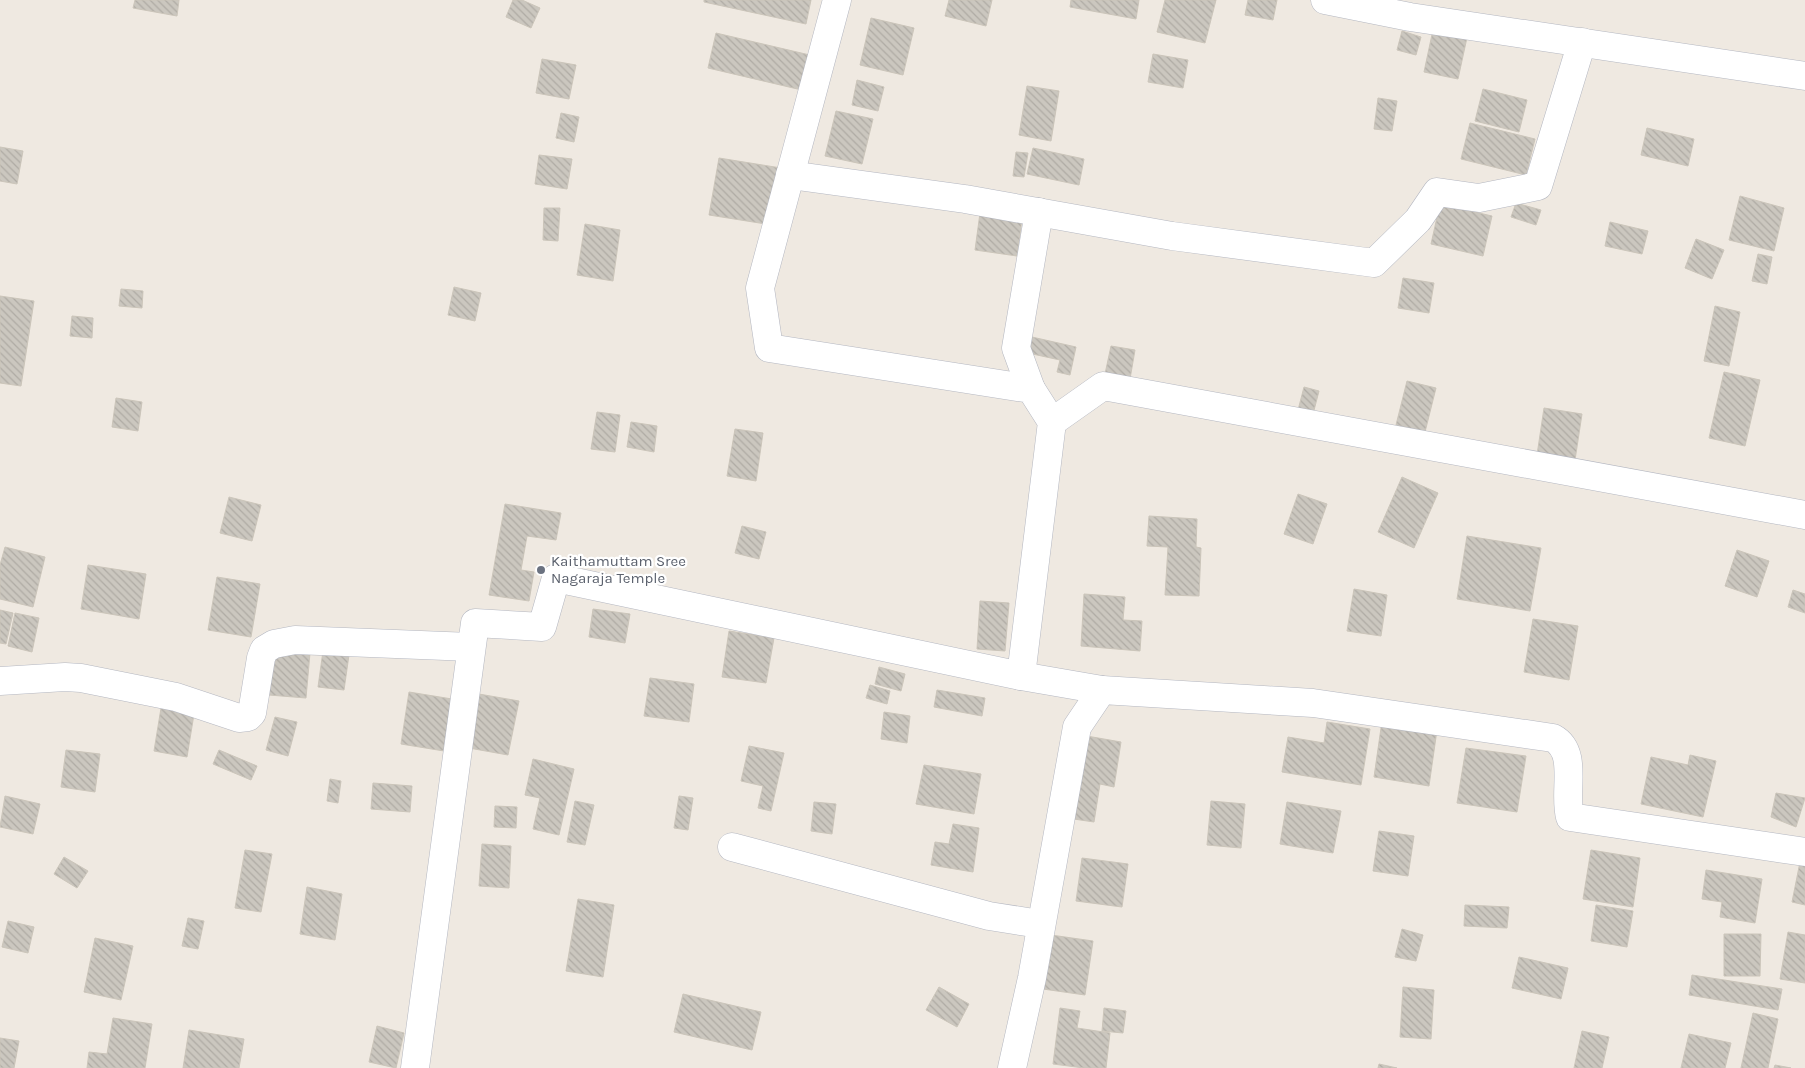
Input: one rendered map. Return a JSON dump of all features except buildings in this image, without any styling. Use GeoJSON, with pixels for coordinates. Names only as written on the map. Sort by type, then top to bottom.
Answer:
{"type":"FeatureCollection","features":[{"type":"Feature","properties":{"kind":"street"},"geometry":{"type":"LineString","coordinates":[[836,0],[760,288],[769,348],[1032,389]]}},
{"type":"Feature","properties":{"kind":"street"},"geometry":{"type":"LineString","coordinates":[[1325,0],[1410,16],[1805,76]]}},
{"type":"Feature","properties":{"kind":"street"},"geometry":{"type":"LineString","coordinates":[[790,175],[964,199],[1172,236],[1374,263],[1418,220],[1437,192],[1479,198],[1538,186],[1582,42]]}},
{"type":"Feature","properties":{"kind":"street"},"geometry":{"type":"LineString","coordinates":[[1021,676],[1052,422],[1032,389],[1016,348],[1039,212]]}},
{"type":"Feature","properties":{"kind":"street"},"geometry":{"type":"LineString","coordinates":[[1052,422],[1102,386],[1805,515]]}},
{"type":"Feature","properties":{"kind":"street"},"geometry":{"type":"LineString","coordinates":[[415,1068],[475,623],[542,627],[556,578],[1021,676],[1102,690],[1313,703],[1552,738],[1561,742],[1567,754],[1570,817],[1805,852]]}},
{"type":"Feature","properties":{"kind":"street"},"geometry":{"type":"LineString","coordinates":[[0,681],[65,677],[80,678],[176,697],[239,718],[248,717],[252,713],[261,658],[264,650],[274,644],[295,640],[471,647]]}},
{"type":"Feature","properties":{"kind":"street"},"geometry":{"type":"LineString","coordinates":[[1012,1068],[1032,978],[1040,924],[1077,727],[1102,690]]}},
{"type":"Feature","properties":{"kind":"street"},"geometry":{"type":"LineString","coordinates":[[732,847],[989,916],[1040,924]]}},
{"type":"Feature","properties":{"kind":"place","name":"Kaithamuttam Sree Nagaraja Temple"},"geometry":{"type":"Point","coordinates":[541,570]}}]}
